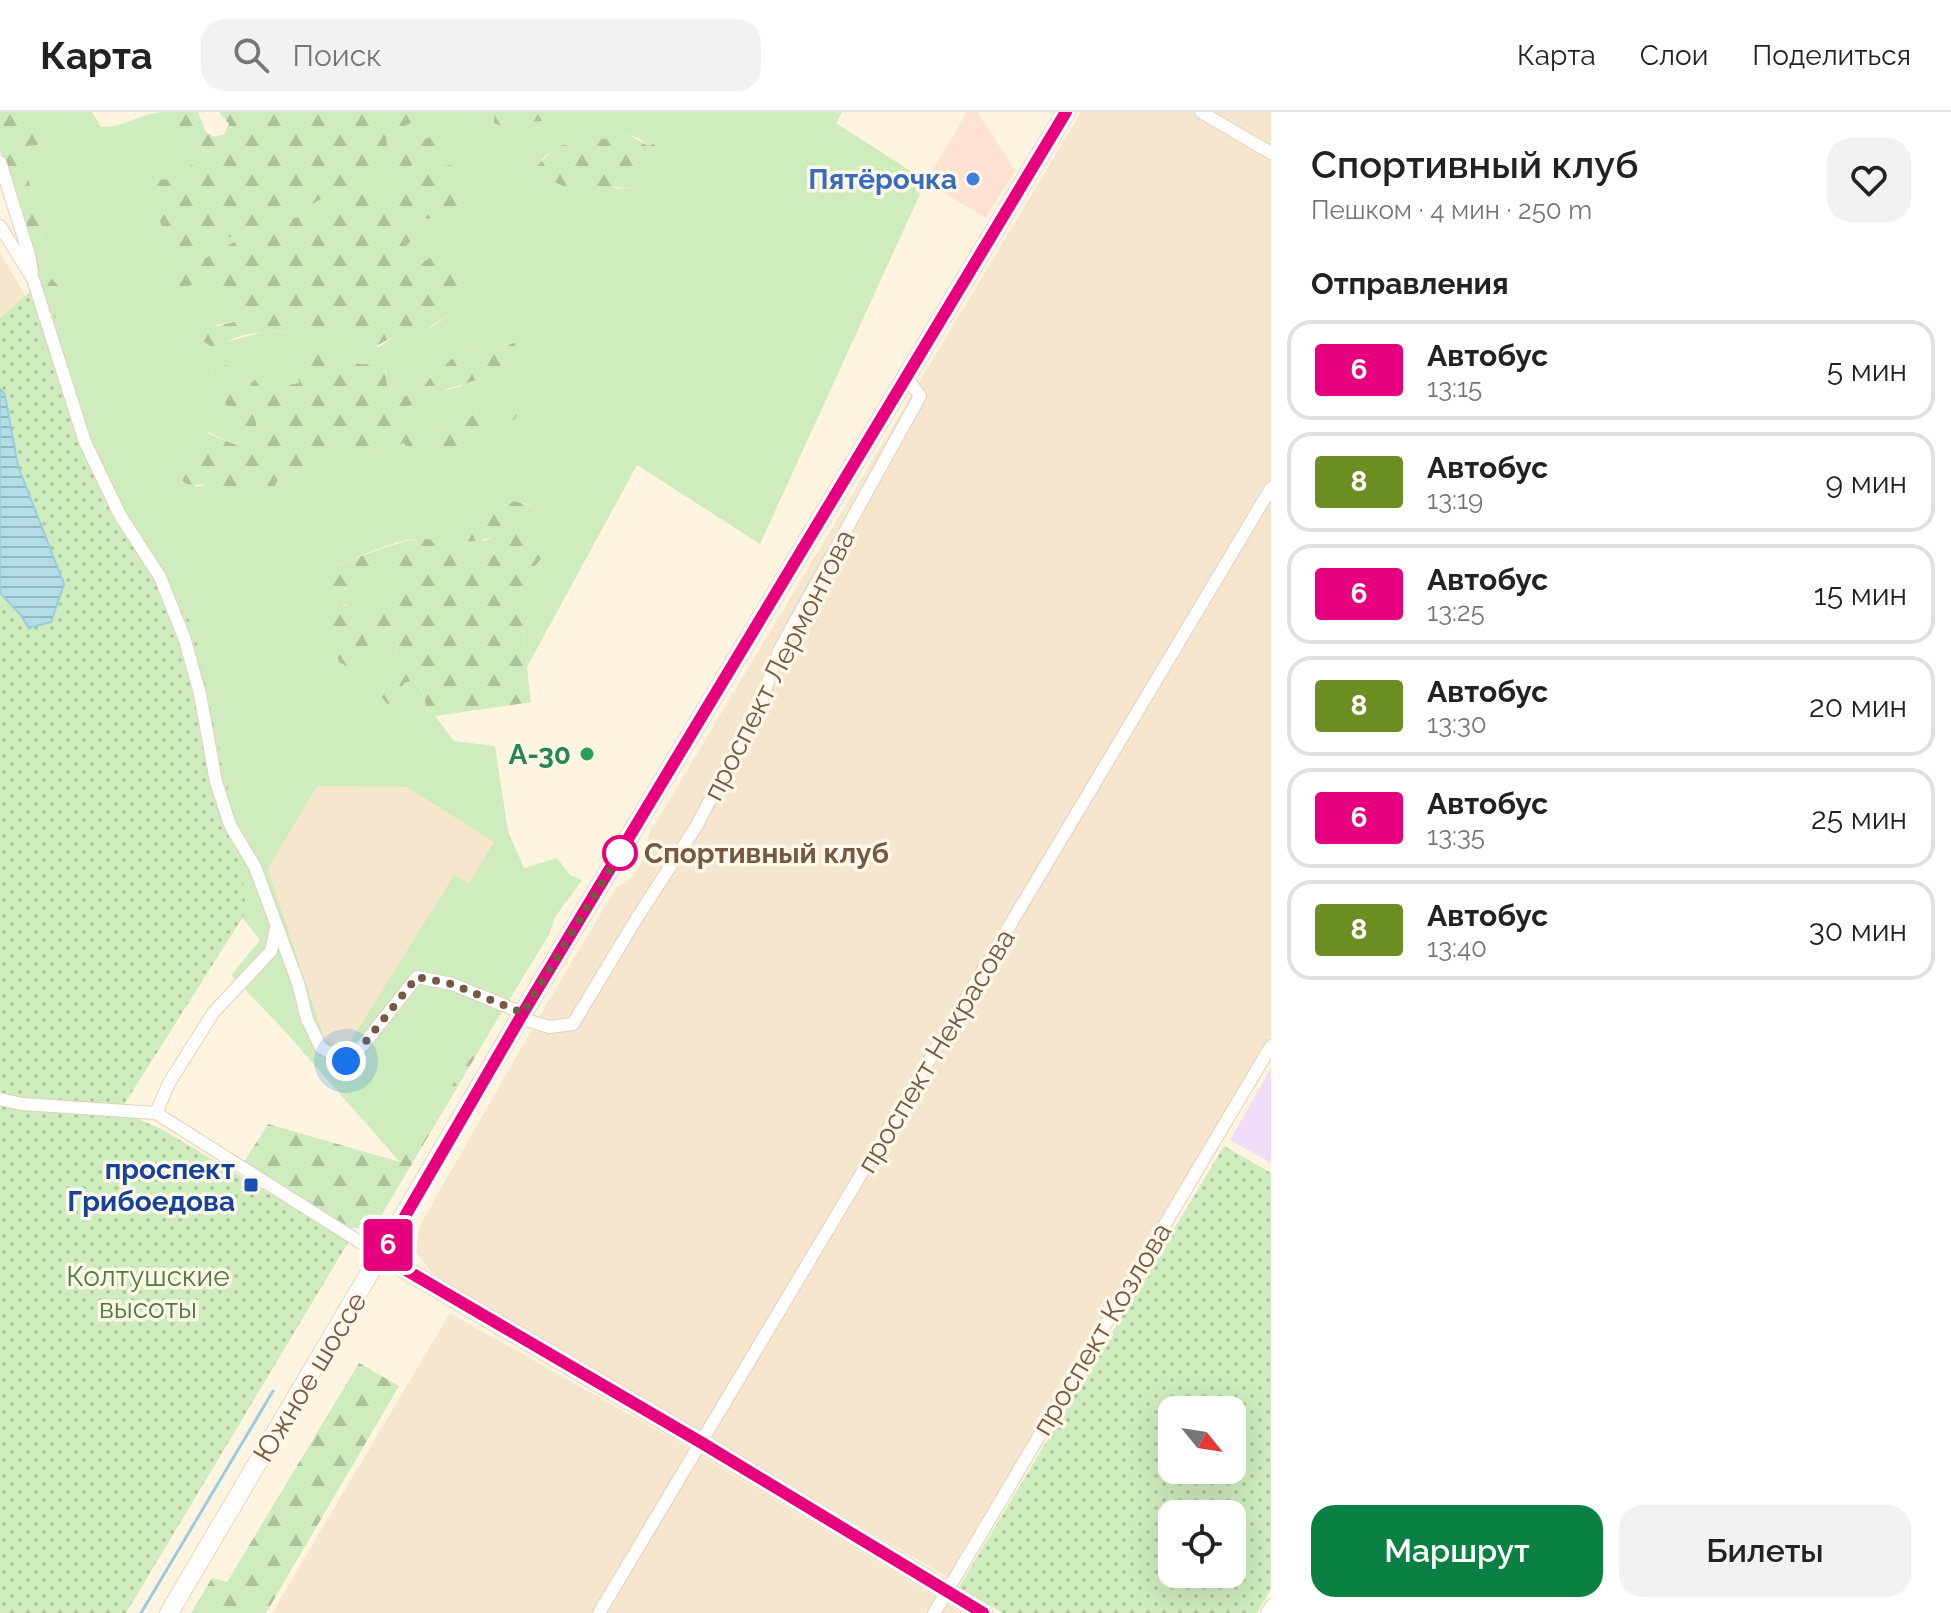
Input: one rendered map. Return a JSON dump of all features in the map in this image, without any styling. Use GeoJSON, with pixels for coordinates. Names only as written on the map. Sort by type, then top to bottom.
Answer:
{"type":"FeatureCollection","features":[{"type":"Feature","properties":{"kind":"street","name":"Южное шоссе"},"geometry":{"type":"LineString","coordinates":[[169,1613],[522,1015],[1066,112]]}},
{"type":"Feature","properties":{"kind":"street"},"geometry":{"type":"LineString","coordinates":[[1201,112],[1271,153]]}},
{"type":"Feature","properties":{"kind":"street"},"geometry":{"type":"LineString","coordinates":[[0,162],[29,255],[33,279],[85,442],[120,515],[160,577],[185,640],[230,825],[255,867],[298,983],[307,1019],[321,1048],[346,1061],[363,1045],[417,977],[452,984],[522,1015]]}},
{"type":"Feature","properties":{"kind":"street"},"geometry":{"type":"LineString","coordinates":[[0,226],[33,279]]}},
{"type":"Feature","properties":{"kind":"street","name":"проспект Лермонтова"},"geometry":{"type":"LineString","coordinates":[[522,1015],[549,1027],[573,1024],[697,825],[759,707],[779,651],[920,396],[907,378]]}},
{"type":"Feature","properties":{"kind":"street","name":"проспект Некрасова"},"geometry":{"type":"LineString","coordinates":[[599,1613],[1271,488]]}},
{"type":"Feature","properties":{"kind":"street"},"geometry":{"type":"LineString","coordinates":[[156,1113],[169,1083],[213,1013],[271,951],[276,928]]}},
{"type":"Feature","properties":{"kind":"street","name":"проспект Козлова"},"geometry":{"type":"LineString","coordinates":[[934,1613],[1271,1046]]}},
{"type":"Feature","properties":{"kind":"street"},"geometry":{"type":"LineString","coordinates":[[0,1099],[22,1104],[156,1113],[382,1256],[702,1443],[983,1613]]}},
{"type":"Feature","properties":{"kind":"street"},"geometry":{"type":"LineString","coordinates":[[1267,1613],[1271,1606]]}},
{"type":"Feature","properties":{"kind":"shaded area"},"geometry":{"type":"Polygon","coordinates":[[[967,112],[977,112],[1015,171],[985,218],[926,181],[967,112]]]}},
{"type":"Feature","properties":{"kind":"shaded area"},"geometry":{"type":"Polygon","coordinates":[[[1081,112],[1271,112],[1271,1037],[949,1578],[436,1278],[416,1252],[420,1225],[542,1012],[616,888],[633,877],[646,855],[649,834],[1081,112]]]}},
{"type":"Feature","properties":{"kind":"shaded area"},"geometry":{"type":"Polygon","coordinates":[[[0,252],[28,301],[0,322],[0,252]]]}},
{"type":"Feature","properties":{"kind":"shaded area"},"geometry":{"type":"Polygon","coordinates":[[[317,786],[407,787],[495,842],[469,884],[454,875],[346,1050],[325,1040],[268,869],[317,786]]]}},
{"type":"Feature","properties":{"kind":"shaded area"},"geometry":{"type":"Polygon","coordinates":[[[1271,1068],[1271,1163],[1230,1140],[1271,1068]]]}},
{"type":"Feature","properties":{"kind":"shaded area"},"geometry":{"type":"Polygon","coordinates":[[[450,1313],[685,1446],[962,1613],[272,1613],[450,1313]]]}},
{"type":"Feature","properties":{"kind":"green space"},"geometry":{"type":"Polygon","coordinates":[[[0,112],[25,112],[31,122],[60,132],[59,142],[29,146],[23,154],[41,223],[42,249],[52,279],[66,294],[69,304],[60,319],[55,318],[43,295],[11,175],[0,151],[0,112]]]}},
{"type":"Feature","properties":{"kind":"green space"},"geometry":{"type":"Polygon","coordinates":[[[25,112],[92,112],[101,127],[109,127],[165,112],[164,124],[192,135],[203,150],[199,159],[173,179],[152,180],[160,218],[182,250],[202,248],[308,207],[326,196],[355,188],[384,172],[405,169],[443,133],[397,149],[387,147],[386,137],[430,112],[495,112],[494,123],[503,127],[542,121],[564,112],[842,112],[836,123],[926,181],[760,544],[637,465],[527,667],[523,635],[535,586],[535,536],[524,536],[516,530],[531,517],[533,506],[514,501],[465,524],[444,528],[485,541],[502,531],[511,533],[511,543],[495,552],[480,556],[465,555],[432,540],[415,539],[388,545],[321,572],[326,583],[333,589],[341,590],[383,569],[400,580],[400,590],[381,617],[370,617],[342,603],[364,638],[393,626],[397,645],[395,662],[381,696],[399,691],[404,683],[414,680],[429,716],[435,716],[454,741],[495,746],[508,831],[524,868],[557,858],[570,875],[582,880],[555,917],[550,933],[497,1020],[400,1162],[231,975],[260,940],[220,889],[0,322],[31,302],[66,294],[52,279],[42,249],[41,223],[23,154],[28,146],[59,142],[31,122],[25,112]],[[629,135],[558,146],[541,160],[618,189],[638,187],[660,147],[657,142],[648,146],[639,138],[629,135]],[[449,165],[424,172],[388,192],[372,190],[245,236],[181,272],[171,269],[189,286],[198,283],[242,311],[238,321],[216,325],[223,343],[262,332],[294,331],[345,334],[379,347],[396,335],[426,331],[452,313],[464,295],[473,290],[455,275],[443,259],[405,273],[397,266],[399,255],[413,238],[415,219],[438,218],[458,223],[449,183],[449,165]],[[516,344],[477,349],[456,356],[430,377],[421,389],[398,398],[388,387],[383,363],[352,365],[342,359],[298,373],[300,383],[288,385],[258,377],[266,411],[267,434],[257,431],[253,401],[232,366],[221,365],[211,369],[227,407],[227,418],[237,437],[238,447],[209,432],[195,457],[185,458],[196,487],[206,485],[234,493],[253,486],[271,489],[277,481],[296,476],[332,455],[384,449],[404,443],[450,448],[480,409],[457,427],[439,432],[424,428],[412,420],[404,408],[460,387],[516,344]],[[317,786],[268,869],[325,1040],[345,1050],[454,875],[469,883],[494,842],[407,787],[317,786]]]}},
{"type":"Feature","properties":{"kind":"green space"},"geometry":{"type":"Polygon","coordinates":[[[165,112],[198,112],[206,132],[214,137],[224,134],[229,124],[219,112],[430,112],[386,137],[387,147],[397,148],[443,133],[447,141],[405,170],[384,172],[355,188],[326,196],[308,207],[202,248],[182,250],[168,236],[158,218],[150,177],[152,180],[173,179],[199,159],[203,150],[192,135],[164,124],[165,112]]]}},
{"type":"Feature","properties":{"kind":"green space"},"geometry":{"type":"Polygon","coordinates":[[[495,112],[564,112],[542,121],[503,127],[494,123],[495,112]]]}},
{"type":"Feature","properties":{"kind":"green space"},"geometry":{"type":"Polygon","coordinates":[[[629,135],[648,146],[658,142],[660,147],[638,187],[606,187],[590,191],[572,189],[535,168],[557,146],[629,135]]]}},
{"type":"Feature","properties":{"kind":"green space"},"geometry":{"type":"Polygon","coordinates":[[[449,165],[459,168],[449,183],[464,196],[465,216],[458,223],[438,218],[415,219],[413,238],[399,255],[398,266],[405,273],[433,256],[443,259],[455,275],[469,277],[473,290],[464,295],[452,313],[426,331],[396,335],[369,350],[360,348],[355,338],[345,334],[259,332],[228,342],[216,351],[201,339],[206,329],[238,321],[242,311],[198,283],[189,286],[187,296],[177,297],[168,293],[161,274],[171,269],[181,272],[245,236],[372,190],[382,187],[388,192],[409,178],[449,165]]]}},
{"type":"Feature","properties":{"kind":"green space","name":"Колтушские высоты"},"geometry":{"type":"Polygon","coordinates":[[[30,292],[43,348],[79,428],[194,629],[239,839],[246,912],[120,1111],[163,1130],[349,1241],[126,1613],[0,1613],[0,318],[30,292]]]}},
{"type":"Feature","properties":{"kind":"green space"},"geometry":{"type":"Polygon","coordinates":[[[516,343],[506,361],[490,373],[404,408],[418,424],[440,432],[457,427],[480,409],[518,412],[515,419],[470,442],[450,448],[409,452],[404,443],[384,449],[332,455],[296,476],[277,481],[269,500],[253,486],[234,493],[206,485],[186,484],[179,477],[179,467],[185,458],[195,457],[192,437],[198,429],[238,446],[227,418],[227,407],[211,369],[221,365],[232,366],[253,401],[257,431],[266,433],[266,411],[250,384],[258,377],[288,385],[299,383],[298,373],[289,374],[284,365],[315,350],[336,351],[357,364],[383,363],[388,387],[398,398],[421,389],[430,377],[463,353],[516,343]]]}},
{"type":"Feature","properties":{"kind":"green space"},"geometry":{"type":"Polygon","coordinates":[[[514,501],[534,507],[531,517],[516,530],[524,536],[545,540],[548,550],[535,566],[535,586],[523,635],[531,702],[429,717],[423,693],[414,680],[404,683],[397,701],[387,704],[381,696],[395,662],[397,645],[393,626],[364,638],[374,657],[369,665],[348,667],[339,662],[324,625],[331,605],[344,605],[381,616],[399,590],[400,580],[383,569],[340,590],[332,589],[320,572],[415,539],[432,540],[465,555],[480,556],[495,552],[511,543],[511,533],[502,531],[469,542],[436,534],[444,528],[465,524],[514,501]]]}},
{"type":"Feature","properties":{"kind":"green space"},"geometry":{"type":"Polygon","coordinates":[[[497,1020],[374,1228],[351,1228],[242,1165],[268,1124],[400,1162],[497,1020]]]}},
{"type":"Feature","properties":{"kind":"green space"},"geometry":{"type":"Polygon","coordinates":[[[1224,1146],[1271,1173],[1271,1589],[1257,1613],[1003,1613],[959,1587],[1224,1146]]]}},
{"type":"Feature","properties":{"kind":"green space"},"geometry":{"type":"Polygon","coordinates":[[[359,1363],[399,1386],[266,1613],[191,1613],[212,1578],[227,1582],[359,1363]]]}},
{"type":"Feature","properties":{"kind":"water"},"geometry":{"type":"Polygon","coordinates":[[[0,389],[5,395],[18,466],[64,584],[51,622],[29,628],[0,593],[0,389]]]}},
{"type":"Feature","properties":{"kind":"waterway"},"geometry":{"type":"LineString","coordinates":[[141,1613],[273,1391]]}},
{"type":"Feature","properties":{"kind":"bus line","name":"6"},"geometry":{"type":"LineString","coordinates":[[983,1613],[702,1443],[382,1256],[523,1013],[1066,112]]}},
{"type":"Feature","properties":{"kind":"place","name":"Пятёрочка"},"geometry":{"type":"Point","coordinates":[973,179]}},
{"type":"Feature","properties":{"kind":"place","name":"А-30"},"geometry":{"type":"Point","coordinates":[587,754]}},
{"type":"Feature","properties":{"kind":"place","name":"Спортивный клуб"},"geometry":{"type":"Point","coordinates":[620,853]}},
{"type":"Feature","properties":{"kind":"place","name":"проспект Грибоедова"},"geometry":{"type":"Point","coordinates":[251,1185]}},
{"type":"Feature","properties":{"kind":"route"},"geometry":{"type":"LineString","coordinates":[[346,1061],[363,1045],[417,977],[452,984],[523,1013],[620,853]]}}]}
